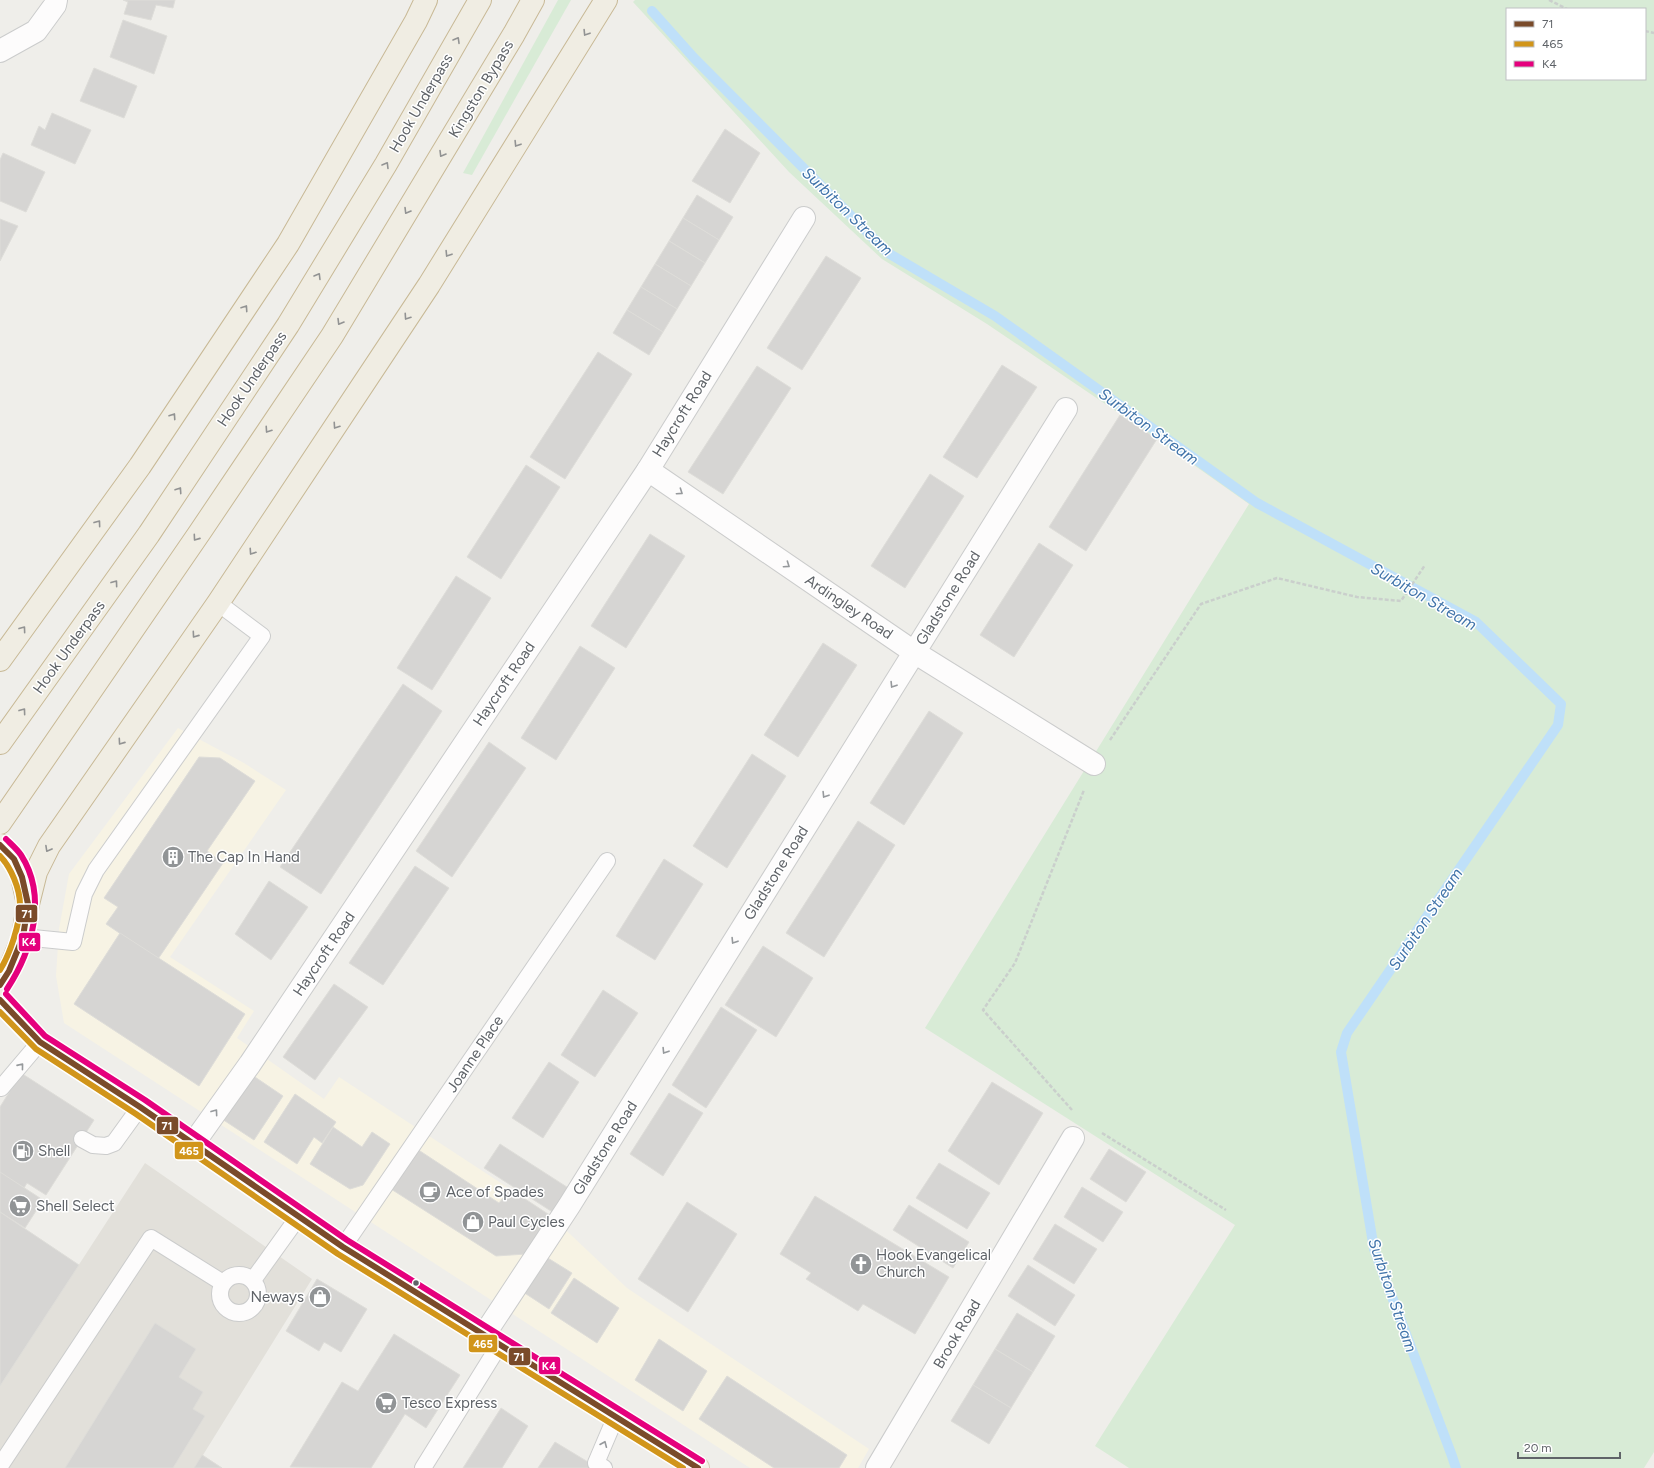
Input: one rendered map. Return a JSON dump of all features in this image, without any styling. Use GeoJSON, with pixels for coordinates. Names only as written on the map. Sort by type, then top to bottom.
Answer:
{"type":"FeatureCollection","features":[{"type":"Feature","properties":{"kind":"highway"},"geometry":{"type":"LineString","coordinates":[[0,660],[140,466],[288,244],[416,21],[426,0]]}},
{"type":"Feature","properties":{"kind":"highway","name":"Hook Underpass"},"geometry":{"type":"LineString","coordinates":[[0,743],[149,534],[288,325],[386,164],[480,0]]}},
{"type":"Feature","properties":{"kind":"highway","name":"Kingston Bypass"},"geometry":{"type":"LineString","coordinates":[[0,823],[196,539],[332,336],[514,34],[532,0]]}},
{"type":"Feature","properties":{"kind":"highway"},"geometry":{"type":"LineString","coordinates":[[0,985],[9,971],[23,937],[28,904],[36,872],[49,846],[218,603],[429,285],[606,0]]}},
{"type":"Feature","properties":{"kind":"highway"},"geometry":{"type":"LineString","coordinates":[[7,852],[22,877],[28,904]]}},
{"type":"Feature","properties":{"kind":"main road"},"geometry":{"type":"LineString","coordinates":[[0,1000],[40,1042],[140,1107],[343,1247],[698,1468]]}},
{"type":"Feature","properties":{"kind":"street"},"geometry":{"type":"LineString","coordinates":[[0,51],[36,31],[55,5],[56,0]]}},
{"type":"Feature","properties":{"kind":"street","name":"Haycroft Road"},"geometry":{"type":"LineString","coordinates":[[193,1144],[250,1064],[648,470],[804,218]]}},
{"type":"Feature","properties":{"kind":"street","name":"Gladstone Road"},"geometry":{"type":"LineString","coordinates":[[492,1340],[569,1206],[1066,409]]}},
{"type":"Feature","properties":{"kind":"street","name":"Ardingley Road"},"geometry":{"type":"LineString","coordinates":[[648,470],[914,652],[1094,764]]}},
{"type":"Feature","properties":{"kind":"street","name":"Brook Road"},"geometry":{"type":"LineString","coordinates":[[877,1468],[1073,1138]]}},
{"type":"Feature","properties":{"kind":"lane"},"geometry":{"type":"LineString","coordinates":[[23,937],[73,942],[84,894],[96,870],[262,636],[218,603]]}},
{"type":"Feature","properties":{"kind":"lane","name":"Joanne Place"},"geometry":{"type":"LineString","coordinates":[[343,1247],[607,861]]}},
{"type":"Feature","properties":{"kind":"lane"},"geometry":{"type":"LineString","coordinates":[[3,1090],[40,1042]]}},
{"type":"Feature","properties":{"kind":"lane"},"geometry":{"type":"LineString","coordinates":[[82,1139],[94,1145],[106,1146],[114,1144],[140,1107]]}},
{"type":"Feature","properties":{"kind":"lane"},"geometry":{"type":"LineString","coordinates":[[253,1280],[299,1216]]}},
{"type":"Feature","properties":{"kind":"lane"},"geometry":{"type":"LineString","coordinates":[[0,1466],[151,1238],[223,1283]]}},
{"type":"Feature","properties":{"kind":"lane"},"geometry":{"type":"LineString","coordinates":[[237,1274],[243,1275],[253,1280],[258,1292],[258,1299],[250,1310],[245,1312],[238,1313],[226,1308],[222,1302],[220,1289],[223,1283],[232,1276],[237,1274]]}},
{"type":"Feature","properties":{"kind":"lane"},"geometry":{"type":"LineString","coordinates":[[423,1468],[492,1340]]}},
{"type":"Feature","properties":{"kind":"lane"},"geometry":{"type":"LineString","coordinates":[[604,1468],[596,1463],[616,1416]]}},
{"type":"Feature","properties":{"kind":"path"},"geometry":{"type":"LineString","coordinates":[[1550,0],[1565,8]]}},
{"type":"Feature","properties":{"kind":"path"},"geometry":{"type":"LineString","coordinates":[[1077,1115],[982,1010],[1015,963],[1094,764],[1201,604],[1277,578],[1357,597],[1401,601],[1425,565]]}},
{"type":"Feature","properties":{"kind":"path"},"geometry":{"type":"LineString","coordinates":[[1095,1129],[1226,1210]]}},
{"type":"Feature","properties":{"kind":"shaded area"},"geometry":{"type":"Polygon","coordinates":[[[178,728],[244,763],[286,790],[170,957],[254,1011],[237,1038],[324,1099],[339,1077],[551,1216],[627,1288],[869,1449],[858,1468],[750,1468],[64,1023],[56,976],[59,929],[69,874],[178,728]]]}},
{"type":"Feature","properties":{"kind":"shaded area"},"geometry":{"type":"Polygon","coordinates":[[[145,1163],[312,1279],[203,1455],[222,1468],[0,1468],[0,1386],[145,1163]]]}},
{"type":"Feature","properties":{"kind":"green space"},"geometry":{"type":"Polygon","coordinates":[[[558,0],[571,0],[472,175],[463,173],[558,0]]]}},
{"type":"Feature","properties":{"kind":"green space"},"geometry":{"type":"Polygon","coordinates":[[[635,0],[1654,0],[1654,1452],[1644,1468],[1129,1468],[1095,1446],[1235,1225],[925,1028],[1249,504],[1157,439],[987,324],[882,259],[789,172],[633,2],[635,0]]]}},
{"type":"Feature","properties":{"kind":"building"},"geometry":{"type":"Polygon","coordinates":[[[123,0],[175,0],[173,8],[156,5],[151,20],[124,14],[128,2],[123,0]]]}},
{"type":"Feature","properties":{"kind":"building"},"geometry":{"type":"Polygon","coordinates":[[[123,20],[167,36],[154,74],[110,57],[123,20]]]}},
{"type":"Feature","properties":{"kind":"building"},"geometry":{"type":"Polygon","coordinates":[[[94,68],[137,86],[124,118],[80,101],[94,68]]]}},
{"type":"Feature","properties":{"kind":"building"},"geometry":{"type":"Polygon","coordinates":[[[52,113],[91,130],[75,164],[31,145],[39,126],[45,130],[52,113]]]}},
{"type":"Feature","properties":{"kind":"building"},"geometry":{"type":"Polygon","coordinates":[[[725,129],[760,153],[730,203],[692,181],[725,129]]]}},
{"type":"Feature","properties":{"kind":"building"},"geometry":{"type":"Polygon","coordinates":[[[3,153],[45,172],[26,212],[0,201],[0,160],[3,153]]]}},
{"type":"Feature","properties":{"kind":"building"},"geometry":{"type":"Polygon","coordinates":[[[697,195],[733,217],[719,240],[683,218],[697,195]]]}},
{"type":"Feature","properties":{"kind":"building"},"geometry":{"type":"Polygon","coordinates":[[[683,218],[719,240],[705,263],[669,241],[683,218]]]}},
{"type":"Feature","properties":{"kind":"building"},"geometry":{"type":"Polygon","coordinates":[[[0,219],[18,226],[0,261],[0,219]]]}},
{"type":"Feature","properties":{"kind":"building"},"geometry":{"type":"Polygon","coordinates":[[[669,241],[705,263],[691,286],[655,264],[669,241]]]}},
{"type":"Feature","properties":{"kind":"building"},"geometry":{"type":"Polygon","coordinates":[[[826,256],[861,278],[802,370],[767,348],[826,256]]]}},
{"type":"Feature","properties":{"kind":"building"},"geometry":{"type":"Polygon","coordinates":[[[655,264],[691,286],[677,309],[641,287],[655,264]]]}},
{"type":"Feature","properties":{"kind":"building"},"geometry":{"type":"Polygon","coordinates":[[[641,287],[677,309],[663,332],[627,310],[641,287]]]}},
{"type":"Feature","properties":{"kind":"building"},"geometry":{"type":"Polygon","coordinates":[[[627,310],[663,332],[649,355],[613,333],[627,310]]]}},
{"type":"Feature","properties":{"kind":"building"},"geometry":{"type":"Polygon","coordinates":[[[598,352],[632,374],[565,479],[530,457],[598,352]]]}},
{"type":"Feature","properties":{"kind":"building"},"geometry":{"type":"Polygon","coordinates":[[[1002,365],[1037,387],[977,478],[943,457],[1002,365]]]}},
{"type":"Feature","properties":{"kind":"building"},"geometry":{"type":"Polygon","coordinates":[[[757,366],[791,388],[723,494],[688,472],[757,366]]]}},
{"type":"Feature","properties":{"kind":"building"},"geometry":{"type":"Polygon","coordinates":[[[1120,415],[1157,439],[1086,551],[1049,527],[1120,415]]]}},
{"type":"Feature","properties":{"kind":"building"},"geometry":{"type":"Polygon","coordinates":[[[526,465],[560,487],[501,579],[467,557],[526,465]]]}},
{"type":"Feature","properties":{"kind":"building"},"geometry":{"type":"Polygon","coordinates":[[[930,474],[964,496],[905,588],[871,566],[930,474]]]}},
{"type":"Feature","properties":{"kind":"building"},"geometry":{"type":"Polygon","coordinates":[[[650,534],[685,556],[626,648],[591,626],[650,534]]]}},
{"type":"Feature","properties":{"kind":"building"},"geometry":{"type":"Polygon","coordinates":[[[1039,543],[1073,565],[1014,657],[980,635],[1039,543]]]}},
{"type":"Feature","properties":{"kind":"building"},"geometry":{"type":"Polygon","coordinates":[[[456,576],[491,598],[432,690],[397,668],[456,576]]]}},
{"type":"Feature","properties":{"kind":"building"},"geometry":{"type":"Polygon","coordinates":[[[823,643],[857,665],[798,757],[764,735],[823,643]]]}},
{"type":"Feature","properties":{"kind":"building"},"geometry":{"type":"Polygon","coordinates":[[[580,646],[615,668],[556,760],[521,738],[580,646]]]}},
{"type":"Feature","properties":{"kind":"building"},"geometry":{"type":"Polygon","coordinates":[[[403,684],[442,711],[321,894],[280,867],[403,684]]]}},
{"type":"Feature","properties":{"kind":"building"},"geometry":{"type":"Polygon","coordinates":[[[929,711],[963,733],[904,825],[870,803],[929,711]]]}},
{"type":"Feature","properties":{"kind":"building"},"geometry":{"type":"Polygon","coordinates":[[[489,742],[526,768],[452,877],[416,851],[489,742]]]}},
{"type":"Feature","properties":{"kind":"building"},"geometry":{"type":"Polygon","coordinates":[[[752,754],[786,776],[727,868],[693,846],[752,754]]]}},
{"type":"Feature","properties":{"kind":"building","name":"The Cap In Hand"},"geometry":{"type":"Polygon","coordinates":[[[199,757],[220,758],[255,781],[207,851],[223,863],[158,959],[106,924],[118,907],[104,898],[199,757]]]}},
{"type":"Feature","properties":{"kind":"building"},"geometry":{"type":"Polygon","coordinates":[[[858,821],[895,845],[824,957],[786,933],[858,821]]]}},
{"type":"Feature","properties":{"kind":"building"},"geometry":{"type":"Polygon","coordinates":[[[664,859],[703,884],[655,960],[616,936],[664,859]]]}},
{"type":"Feature","properties":{"kind":"building"},"geometry":{"type":"Polygon","coordinates":[[[415,866],[449,888],[383,985],[349,963],[415,866]]]}},
{"type":"Feature","properties":{"kind":"building"},"geometry":{"type":"Polygon","coordinates":[[[269,881],[308,907],[271,960],[235,934],[269,881]]]}},
{"type":"Feature","properties":{"kind":"building"},"geometry":{"type":"Polygon","coordinates":[[[120,933],[245,1014],[199,1086],[74,1004],[120,933]]]}},
{"type":"Feature","properties":{"kind":"building"},"geometry":{"type":"Polygon","coordinates":[[[763,946],[813,978],[776,1037],[725,1005],[763,946]]]}},
{"type":"Feature","properties":{"kind":"building"},"geometry":{"type":"Polygon","coordinates":[[[334,984],[368,1007],[315,1080],[283,1057],[334,984]]]}},
{"type":"Feature","properties":{"kind":"building"},"geometry":{"type":"Polygon","coordinates":[[[603,990],[638,1013],[595,1077],[561,1055],[603,990]]]}},
{"type":"Feature","properties":{"kind":"building"},"geometry":{"type":"Polygon","coordinates":[[[721,1007],[757,1030],[706,1108],[672,1085],[721,1007]]]}},
{"type":"Feature","properties":{"kind":"building"},"geometry":{"type":"Polygon","coordinates":[[[549,1062],[579,1082],[543,1138],[512,1118],[549,1062]]]}},
{"type":"Feature","properties":{"kind":"building"},"geometry":{"type":"Polygon","coordinates":[[[21,1073],[94,1120],[46,1195],[27,1183],[21,1193],[0,1179],[0,1107],[21,1073]]]}},
{"type":"Feature","properties":{"kind":"building"},"geometry":{"type":"Polygon","coordinates":[[[252,1075],[283,1096],[254,1140],[222,1119],[252,1075]]]}},
{"type":"Feature","properties":{"kind":"building"},"geometry":{"type":"Polygon","coordinates":[[[992,1082],[1043,1113],[999,1185],[948,1151],[992,1082]]]}},
{"type":"Feature","properties":{"kind":"building"},"geometry":{"type":"Polygon","coordinates":[[[669,1093],[703,1113],[663,1176],[630,1154],[669,1093]]]}},
{"type":"Feature","properties":{"kind":"building"},"geometry":{"type":"Polygon","coordinates":[[[295,1094],[336,1122],[322,1143],[314,1137],[297,1164],[264,1142],[295,1094]]]}},
{"type":"Feature","properties":{"kind":"building"},"geometry":{"type":"Polygon","coordinates":[[[333,1127],[362,1147],[372,1132],[390,1144],[363,1185],[350,1189],[310,1164],[333,1127]]]}},
{"type":"Feature","properties":{"kind":"building"},"geometry":{"type":"Polygon","coordinates":[[[500,1144],[570,1189],[554,1213],[484,1168],[500,1144]]]}},
{"type":"Feature","properties":{"kind":"building"},"geometry":{"type":"Polygon","coordinates":[[[417,1149],[499,1203],[510,1189],[551,1216],[526,1254],[496,1256],[391,1189],[417,1149]]]}},
{"type":"Feature","properties":{"kind":"building"},"geometry":{"type":"Polygon","coordinates":[[[1109,1149],[1146,1172],[1126,1202],[1090,1179],[1109,1149]]]}},
{"type":"Feature","properties":{"kind":"building"},"geometry":{"type":"Polygon","coordinates":[[[939,1163],[990,1193],[967,1229],[916,1198],[939,1163]]]}},
{"type":"Feature","properties":{"kind":"building","name":"Shell Select"},"geometry":{"type":"Polygon","coordinates":[[[0,1172],[43,1200],[25,1228],[0,1212],[0,1172]]]}},
{"type":"Feature","properties":{"kind":"building"},"geometry":{"type":"Polygon","coordinates":[[[1082,1187],[1123,1212],[1103,1242],[1064,1217],[1082,1187]]]}},
{"type":"Feature","properties":{"kind":"building","name":"Hook Evangelical Church"},"geometry":{"type":"Polygon","coordinates":[[[815,1196],[949,1277],[915,1334],[863,1304],[858,1311],[806,1279],[811,1273],[780,1254],[815,1196]]]}},
{"type":"Feature","properties":{"kind":"building"},"geometry":{"type":"Polygon","coordinates":[[[687,1202],[737,1234],[688,1312],[638,1279],[687,1202]]]}},
{"type":"Feature","properties":{"kind":"building"},"geometry":{"type":"Polygon","coordinates":[[[909,1205],[969,1242],[953,1268],[893,1230],[909,1205]]]}},
{"type":"Feature","properties":{"kind":"building"},"geometry":{"type":"Polygon","coordinates":[[[0,1212],[79,1265],[0,1386],[0,1212]]]}},
{"type":"Feature","properties":{"kind":"building"},"geometry":{"type":"Polygon","coordinates":[[[1055,1224],[1097,1249],[1074,1284],[1033,1259],[1055,1224]]]}},
{"type":"Feature","properties":{"kind":"building"},"geometry":{"type":"Polygon","coordinates":[[[543,1255],[572,1273],[549,1309],[520,1290],[543,1255]]]}},
{"type":"Feature","properties":{"kind":"building"},"geometry":{"type":"Polygon","coordinates":[[[1028,1265],[1075,1295],[1055,1326],[1008,1296],[1028,1265]]]}},
{"type":"Feature","properties":{"kind":"building"},"geometry":{"type":"Polygon","coordinates":[[[574,1278],[619,1308],[597,1343],[551,1313],[574,1278]]]}},
{"type":"Feature","properties":{"kind":"building"},"geometry":{"type":"Polygon","coordinates":[[[317,1279],[367,1309],[341,1352],[324,1342],[319,1351],[286,1331],[317,1279]]]}},
{"type":"Feature","properties":{"kind":"building"},"geometry":{"type":"Polygon","coordinates":[[[1017,1313],[1055,1336],[1033,1372],[995,1349],[1017,1313]]]}},
{"type":"Feature","properties":{"kind":"building"},"geometry":{"type":"Polygon","coordinates":[[[155,1323],[196,1349],[179,1377],[203,1392],[193,1409],[205,1416],[173,1468],[65,1468],[155,1323]]]}},
{"type":"Feature","properties":{"kind":"building","name":"Tesco Express"},"geometry":{"type":"Polygon","coordinates":[[[394,1334],[460,1375],[426,1428],[405,1414],[371,1468],[290,1467],[342,1382],[358,1391],[394,1334]]]}},
{"type":"Feature","properties":{"kind":"building"},"geometry":{"type":"Polygon","coordinates":[[[659,1339],[707,1371],[683,1411],[635,1380],[659,1339]]]}},
{"type":"Feature","properties":{"kind":"building"},"geometry":{"type":"Polygon","coordinates":[[[995,1349],[1033,1372],[1011,1408],[973,1385],[995,1349]]]}},
{"type":"Feature","properties":{"kind":"building"},"geometry":{"type":"Polygon","coordinates":[[[727,1376],[847,1455],[839,1468],[774,1468],[699,1419],[727,1376]]]}},
{"type":"Feature","properties":{"kind":"building"},"geometry":{"type":"Polygon","coordinates":[[[973,1385],[1011,1408],[989,1444],[951,1421],[973,1385]]]}},
{"type":"Feature","properties":{"kind":"building"},"geometry":{"type":"Polygon","coordinates":[[[501,1408],[528,1426],[502,1468],[463,1468],[501,1408]]]}},
{"type":"Feature","properties":{"kind":"building"},"geometry":{"type":"Polygon","coordinates":[[[555,1442],[598,1468],[538,1468],[555,1442]]]}},
{"type":"Feature","properties":{"kind":"building"},"geometry":{"type":"Polygon","coordinates":[[[202,1455],[222,1468],[194,1468],[202,1455]]]}},
{"type":"Feature","properties":{"kind":"waterway","name":"Surbiton Stream"},"geometry":{"type":"LineString","coordinates":[[652,11],[694,58],[888,253],[995,316],[1257,503],[1476,622],[1561,704],[1558,725],[1347,1033],[1341,1052],[1374,1249],[1456,1468]]}},
{"type":"Feature","properties":{"kind":"transit line","name":"K4"},"geometry":{"type":"LineString","coordinates":[[6,839],[21,855],[29,871],[34,888],[35,906],[34,924],[30,941],[24,958],[7,989]]}},
{"type":"Feature","properties":{"kind":"transit line","name":"71"},"geometry":{"type":"LineString","coordinates":[[0,845],[14,859],[22,877],[28,904],[23,937],[9,971],[0,985]]}},
{"type":"Feature","properties":{"kind":"transit line","name":"465"},"geometry":{"type":"LineString","coordinates":[[0,856],[8,866],[20,899],[20,913],[14,939],[0,970]]}},
{"type":"Feature","properties":{"kind":"transit line","name":"K4"},"geometry":{"type":"LineString","coordinates":[[6,994],[45,1036],[145,1100],[347,1240],[702,1461]]}},
{"type":"Feature","properties":{"kind":"transit line","name":"71"},"geometry":{"type":"LineString","coordinates":[[0,1000],[40,1042],[140,1107],[343,1247],[698,1468]]}},
{"type":"Feature","properties":{"kind":"transit line","name":"465"},"geometry":{"type":"LineString","coordinates":[[0,1012],[36,1049],[136,1114],[338,1254],[683,1468]]}},
{"type":"Feature","properties":{"kind":"place","name":"The Cap In Hand"},"geometry":{"type":"Point","coordinates":[173,857]}},
{"type":"Feature","properties":{"kind":"place","name":"Shell"},"geometry":{"type":"Point","coordinates":[23,1151]}},
{"type":"Feature","properties":{"kind":"place","name":"Ace of Spades"},"geometry":{"type":"Point","coordinates":[430,1192]}},
{"type":"Feature","properties":{"kind":"place","name":"Shell Select"},"geometry":{"type":"Point","coordinates":[20,1206]}},
{"type":"Feature","properties":{"kind":"place","name":"Paul Cycles"},"geometry":{"type":"Point","coordinates":[473,1222]}},
{"type":"Feature","properties":{"kind":"place","name":"Hook Evangelical Church"},"geometry":{"type":"Point","coordinates":[861,1264]}},
{"type":"Feature","properties":{"kind":"place","name":"Neways"},"geometry":{"type":"Point","coordinates":[320,1297]}},
{"type":"Feature","properties":{"kind":"place","name":"Tesco Express"},"geometry":{"type":"Point","coordinates":[386,1403]}}]}
